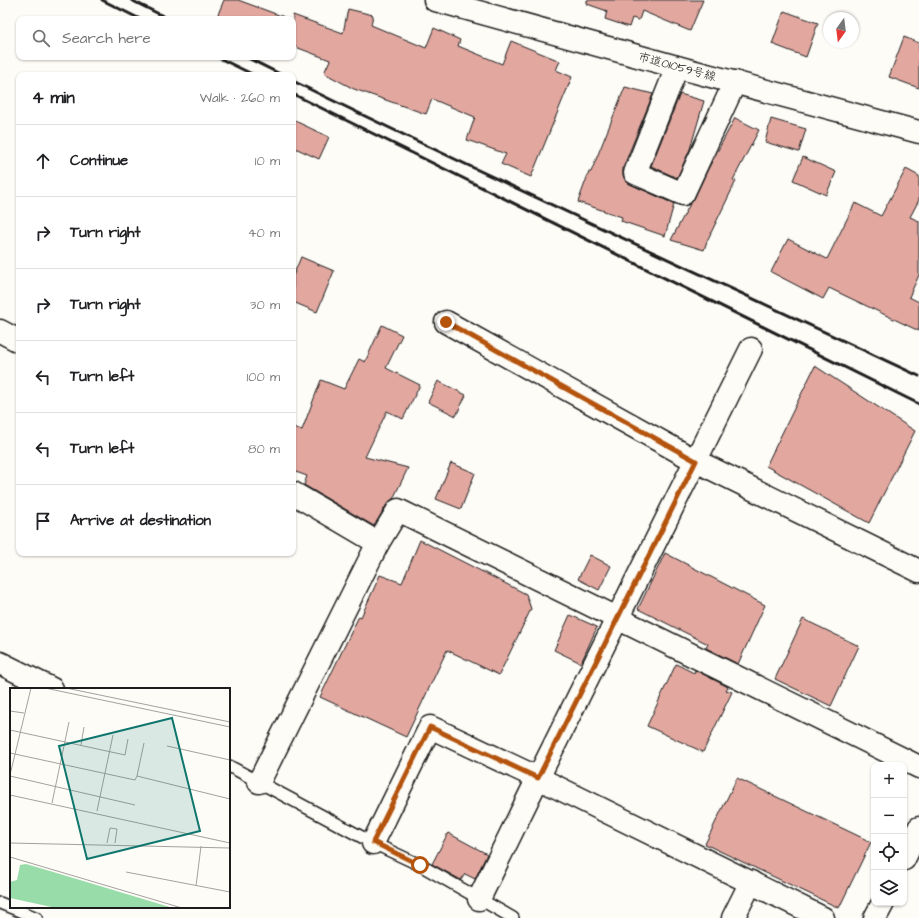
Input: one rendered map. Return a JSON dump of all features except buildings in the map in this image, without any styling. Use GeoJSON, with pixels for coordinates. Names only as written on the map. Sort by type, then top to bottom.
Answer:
{"type":"FeatureCollection","features":[{"type":"Feature","properties":{"kind":"street","name":"市道01059号線"},"geometry":{"type":"LineString","coordinates":[[435,0],[919,132]]}},
{"type":"Feature","properties":{"kind":"street"},"geometry":{"type":"LineString","coordinates":[[677,67],[635,173],[683,194],[736,82]]}},
{"type":"Feature","properties":{"kind":"street"},"geometry":{"type":"LineString","coordinates":[[446,322],[696,461],[919,571]]}},
{"type":"Feature","properties":{"kind":"street"},"geometry":{"type":"LineString","coordinates":[[0,331],[16,339]]}},
{"type":"Feature","properties":{"kind":"street"},"geometry":{"type":"LineString","coordinates":[[479,899],[751,349]]}},
{"type":"Feature","properties":{"kind":"street"},"geometry":{"type":"LineString","coordinates":[[296,495],[378,543]]}},
{"type":"Feature","properties":{"kind":"street"},"geometry":{"type":"LineString","coordinates":[[259,782],[378,543],[398,510],[919,767]]}},
{"type":"Feature","properties":{"kind":"street"},"geometry":{"type":"LineString","coordinates":[[0,663],[50,688]]}},
{"type":"Feature","properties":{"kind":"street"},"geometry":{"type":"LineString","coordinates":[[373,842],[430,727],[538,778],[823,918]]}},
{"type":"Feature","properties":{"kind":"street"},"geometry":{"type":"LineString","coordinates":[[907,853],[919,828]]}},
{"type":"Feature","properties":{"kind":"street"},"geometry":{"type":"LineString","coordinates":[[734,918],[750,882]]}},
{"type":"Feature","properties":{"kind":"street"},"geometry":{"type":"LineString","coordinates":[[875,918],[881,906]]}},
{"type":"Feature","properties":{"kind":"lane"},"geometry":{"type":"LineString","coordinates":[[230,767],[373,842],[420,865],[513,918]]}},
{"type":"Feature","properties":{"kind":"lane"},"geometry":{"type":"LineString","coordinates":[[0,903],[10,907]]}},
{"type":"Feature","properties":{"kind":"lane"},"geometry":{"type":"LineString","coordinates":[[12,908],[37,918]]}},
{"type":"Feature","properties":{"kind":"railway"},"geometry":{"type":"LineString","coordinates":[[102,0],[134,16]]}},
{"type":"Feature","properties":{"kind":"railway"},"geometry":{"type":"LineString","coordinates":[[131,0],[163,16]]}},
{"type":"Feature","properties":{"kind":"railway"},"geometry":{"type":"LineString","coordinates":[[223,60],[248,72]]}},
{"type":"Feature","properties":{"kind":"railway"},"geometry":{"type":"LineString","coordinates":[[252,60],[276,72]]}},
{"type":"Feature","properties":{"kind":"railway"},"geometry":{"type":"LineString","coordinates":[[296,82],[527,193],[919,376]]}},
{"type":"Feature","properties":{"kind":"railway"},"geometry":{"type":"LineString","coordinates":[[296,95],[919,404]]}},
{"type":"Feature","properties":{"kind":"route"},"geometry":{"type":"LineString","coordinates":[[420,865],[373,842],[430,727],[538,778],[696,461],[446,322]]}}]}
